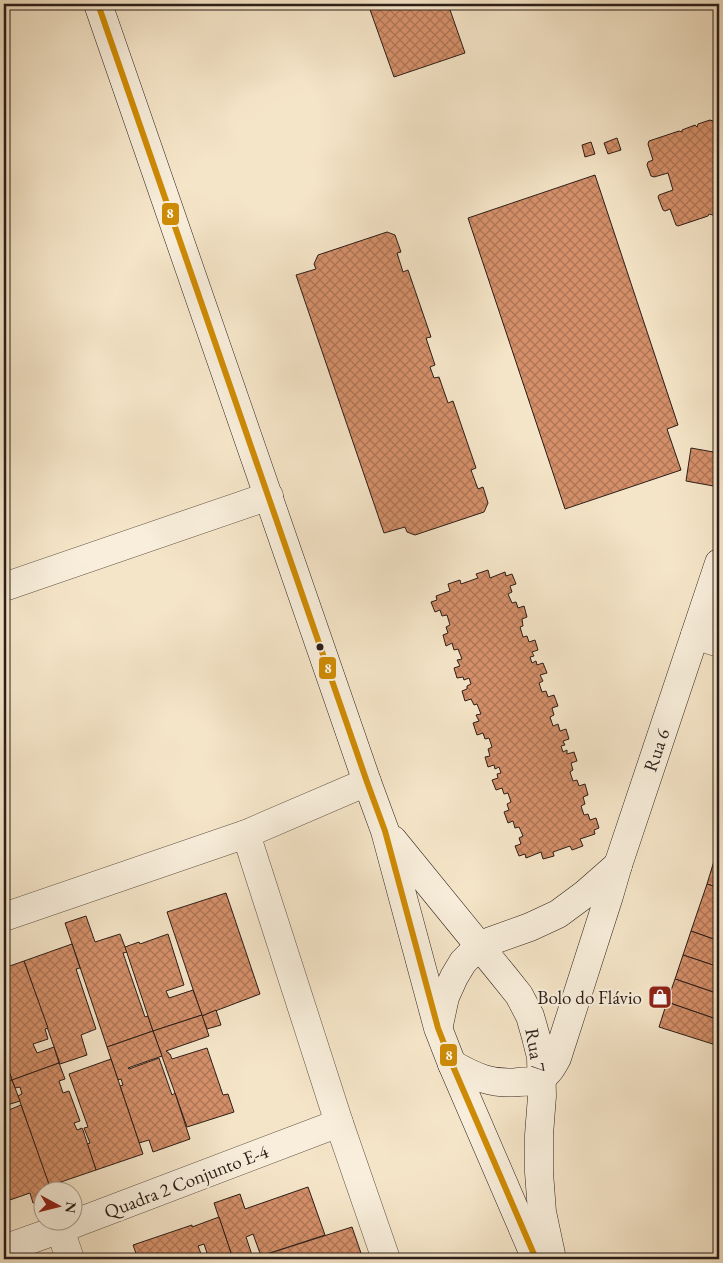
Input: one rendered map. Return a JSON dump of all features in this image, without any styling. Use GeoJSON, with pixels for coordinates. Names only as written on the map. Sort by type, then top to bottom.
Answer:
{"type":"FeatureCollection","features":[{"type":"Feature","properties":{"kind":"street","name":"Rua 7"},"geometry":{"type":"LineString","coordinates":[[98,4],[385,831],[438,1028],[536,1259]]}},
{"type":"Feature","properties":{"kind":"street"},"geometry":{"type":"LineString","coordinates":[[4,587],[269,496]]}},
{"type":"Feature","properties":{"kind":"street","name":"Rua 6"},"geometry":{"type":"LineString","coordinates":[[542,1078],[550,1070],[557,1058],[610,896],[618,865],[707,639],[719,562]]}},
{"type":"Feature","properties":{"kind":"street"},"geometry":{"type":"LineString","coordinates":[[4,917],[246,834],[367,782]]}},
{"type":"Feature","properties":{"kind":"street","name":"Rua 7"},"geometry":{"type":"LineString","coordinates":[[385,831],[480,945],[519,995],[530,1016],[541,1057],[542,1096],[539,1172],[542,1212],[552,1259]]}},
{"type":"Feature","properties":{"kind":"street"},"geometry":{"type":"LineString","coordinates":[[246,834],[339,1123],[386,1259]]}},
{"type":"Feature","properties":{"kind":"street"},"geometry":{"type":"LineString","coordinates":[[438,1028],[444,996],[463,962],[480,945],[530,927],[558,914],[585,894],[618,865]]}},
{"type":"Feature","properties":{"kind":"street"},"geometry":{"type":"LineString","coordinates":[[452,1064],[469,1074],[486,1080],[506,1083],[542,1078]]}},
{"type":"Feature","properties":{"kind":"street","name":"Quadra 2 Conjunto E-4"},"geometry":{"type":"LineString","coordinates":[[82,1221],[339,1123]]}},
{"type":"Feature","properties":{"kind":"street","name":"Quadra 2 Conjunto E-4"},"geometry":{"type":"LineString","coordinates":[[4,1249],[57,1230]]}},
{"type":"Feature","properties":{"kind":"street"},"geometry":{"type":"LineString","coordinates":[[60,1230],[70,1259]]}},
{"type":"Feature","properties":{"kind":"building"},"geometry":{"type":"Polygon","coordinates":[[[368,4],[448,4],[465,53],[394,77],[368,4]]]}},
{"type":"Feature","properties":{"kind":"building"},"geometry":{"type":"Polygon","coordinates":[[[719,117],[719,212],[678,226],[670,209],[663,210],[658,197],[673,190],[668,173],[654,177],[651,176],[647,165],[648,162],[653,160],[648,144],[649,141],[679,131],[682,132],[682,130],[695,125],[697,127],[698,124],[710,120],[713,121],[719,117]]]}},
{"type":"Feature","properties":{"kind":"building"},"geometry":{"type":"Polygon","coordinates":[[[617,138],[621,150],[608,154],[604,143],[617,138]]]}},
{"type":"Feature","properties":{"kind":"building"},"geometry":{"type":"Polygon","coordinates":[[[591,142],[595,154],[585,157],[582,145],[591,142]]]}},
{"type":"Feature","properties":{"kind":"building"},"geometry":{"type":"Polygon","coordinates":[[[595,175],[678,425],[667,429],[681,470],[565,509],[468,218],[595,175]]]}},
{"type":"Feature","properties":{"kind":"building"},"geometry":{"type":"Polygon","coordinates":[[[387,232],[395,235],[401,252],[397,253],[403,272],[408,270],[431,337],[426,338],[435,365],[430,367],[434,378],[439,377],[448,403],[453,401],[476,468],[471,470],[478,489],[483,487],[488,503],[484,512],[415,535],[407,532],[405,527],[384,533],[296,275],[316,269],[314,264],[318,255],[387,232]]]}},
{"type":"Feature","properties":{"kind":"building"},"geometry":{"type":"Polygon","coordinates":[[[691,448],[719,453],[719,487],[686,481],[691,448]]]}},
{"type":"Feature","properties":{"kind":"building"},"geometry":{"type":"Polygon","coordinates":[[[488,570],[490,578],[505,572],[506,576],[512,574],[516,584],[510,586],[512,592],[508,594],[512,603],[516,602],[518,608],[524,606],[527,617],[522,619],[523,626],[520,627],[523,637],[527,636],[529,642],[535,640],[538,650],[532,652],[534,656],[530,657],[532,663],[536,661],[537,665],[543,663],[547,673],[540,675],[543,681],[539,683],[542,692],[546,691],[548,697],[554,695],[558,706],[552,708],[554,715],[550,717],[553,726],[558,724],[560,731],[566,729],[569,739],[563,741],[565,745],[561,746],[563,752],[567,750],[567,754],[574,752],[577,761],[571,763],[573,770],[570,772],[573,781],[577,780],[579,786],[585,784],[588,795],[583,797],[585,804],[581,806],[584,815],[588,814],[590,820],[596,818],[599,828],[594,830],[595,834],[580,839],[583,846],[572,850],[570,846],[553,852],[554,856],[543,859],[541,852],[526,858],[525,854],[519,856],[515,846],[521,844],[519,838],[523,836],[519,827],[515,828],[513,821],[508,823],[504,812],[509,810],[507,804],[511,802],[508,793],[504,794],[502,788],[496,790],[492,780],[498,778],[497,774],[501,773],[499,767],[495,769],[494,765],[488,767],[485,757],[490,756],[488,749],[492,747],[489,738],[485,739],[483,733],[477,735],[473,723],[479,721],[476,715],[481,714],[477,704],[474,705],[471,699],[465,701],[462,691],[471,684],[469,678],[464,680],[463,677],[457,678],[454,668],[460,666],[457,660],[462,659],[458,649],[454,650],[452,643],[446,646],[443,635],[448,633],[446,627],[450,625],[447,615],[442,616],[440,610],[435,612],[431,602],[437,600],[436,596],[450,591],[448,584],[460,580],[461,584],[478,578],[476,574],[488,570]]]}},
{"type":"Feature","properties":{"kind":"building"},"geometry":{"type":"Polygon","coordinates":[[[714,861],[719,863],[719,888],[707,884],[714,861]]]}},
{"type":"Feature","properties":{"kind":"building"},"geometry":{"type":"Polygon","coordinates":[[[707,884],[719,888],[719,941],[691,931],[707,884]]]}},
{"type":"Feature","properties":{"kind":"building"},"geometry":{"type":"Polygon","coordinates":[[[226,893],[260,994],[202,1016],[167,912],[226,893]]]}},
{"type":"Feature","properties":{"kind":"building"},"geometry":{"type":"Polygon","coordinates":[[[86,916],[95,942],[120,934],[127,952],[123,953],[145,1017],[148,1016],[153,1031],[107,1047],[65,923],[86,916]]]}},
{"type":"Feature","properties":{"kind":"building"},"geometry":{"type":"Polygon","coordinates":[[[691,931],[719,941],[719,967],[683,955],[691,931]]]}},
{"type":"Feature","properties":{"kind":"building"},"geometry":{"type":"Polygon","coordinates":[[[168,934],[184,985],[166,991],[169,998],[193,990],[202,1015],[153,1031],[125,947],[168,934]]]}},
{"type":"Feature","properties":{"kind":"building"},"geometry":{"type":"Polygon","coordinates":[[[72,944],[80,968],[76,969],[96,1029],[81,1035],[87,1055],[60,1064],[24,961],[72,944]]]}},
{"type":"Feature","properties":{"kind":"building"},"geometry":{"type":"Polygon","coordinates":[[[683,955],[719,967],[719,994],[675,979],[683,955]]]}},
{"type":"Feature","properties":{"kind":"building"},"geometry":{"type":"Polygon","coordinates":[[[24,961],[48,1028],[45,1029],[48,1039],[33,1044],[37,1053],[54,1047],[59,1063],[12,1080],[4,1056],[4,968],[24,961]]]}},
{"type":"Feature","properties":{"kind":"building"},"geometry":{"type":"Polygon","coordinates":[[[675,979],[719,994],[719,1020],[667,1002],[675,979]]]}},
{"type":"Feature","properties":{"kind":"building"},"geometry":{"type":"Polygon","coordinates":[[[667,1002],[719,1020],[719,1046],[659,1027],[667,1002]]]}},
{"type":"Feature","properties":{"kind":"building"},"geometry":{"type":"Polygon","coordinates":[[[216,1010],[221,1025],[207,1029],[202,1016],[216,1010]]]}},
{"type":"Feature","properties":{"kind":"building"},"geometry":{"type":"Polygon","coordinates":[[[202,1015],[209,1036],[166,1051],[172,1059],[207,1048],[223,1095],[228,1094],[234,1112],[187,1127],[153,1031],[202,1015]]]}},
{"type":"Feature","properties":{"kind":"building"},"geometry":{"type":"Polygon","coordinates":[[[153,1031],[162,1056],[128,1068],[159,1058],[172,1095],[175,1093],[190,1139],[153,1152],[149,1140],[139,1143],[120,1086],[123,1085],[121,1079],[118,1080],[107,1047],[153,1031]]]}},
{"type":"Feature","properties":{"kind":"building"},"geometry":{"type":"Polygon","coordinates":[[[4,1056],[12,1080],[4,1083],[4,1056]]]}},
{"type":"Feature","properties":{"kind":"building"},"geometry":{"type":"Polygon","coordinates":[[[111,1059],[143,1154],[96,1170],[87,1144],[90,1143],[84,1128],[88,1127],[69,1074],[111,1059]]]}},
{"type":"Feature","properties":{"kind":"building"},"geometry":{"type":"Polygon","coordinates":[[[59,1063],[65,1079],[59,1081],[63,1093],[69,1091],[80,1121],[74,1123],[77,1130],[82,1128],[83,1130],[96,1170],[67,1180],[47,1180],[18,1096],[22,1094],[20,1087],[15,1088],[12,1080],[59,1063]]]}},
{"type":"Feature","properties":{"kind":"building"},"geometry":{"type":"Polygon","coordinates":[[[12,1080],[20,1101],[4,1106],[4,1083],[12,1080]]]}},
{"type":"Feature","properties":{"kind":"building"},"geometry":{"type":"Polygon","coordinates":[[[21,1105],[47,1180],[32,1180],[32,1200],[30,1193],[4,1202],[4,1112],[21,1105]]]}},
{"type":"Feature","properties":{"kind":"building"},"geometry":{"type":"Polygon","coordinates":[[[308,1187],[325,1235],[261,1256],[253,1234],[246,1237],[253,1258],[233,1259],[214,1203],[240,1194],[245,1209],[308,1187]]]}},
{"type":"Feature","properties":{"kind":"building"},"geometry":{"type":"Polygon","coordinates":[[[219,1217],[233,1259],[209,1259],[204,1244],[198,1246],[203,1259],[138,1259],[133,1245],[219,1217]]]}},
{"type":"Feature","properties":{"kind":"building"},"geometry":{"type":"Polygon","coordinates":[[[352,1227],[363,1259],[251,1259],[261,1256],[352,1227]]]}},
{"type":"Feature","properties":{"kind":"transit line","name":"8"},"geometry":{"type":"LineString","coordinates":[[98,4],[385,831],[438,1028],[536,1259]]}},
{"type":"Feature","properties":{"kind":"place","name":"Bolo do Flávio"},"geometry":{"type":"Point","coordinates":[660,997]}}]}
